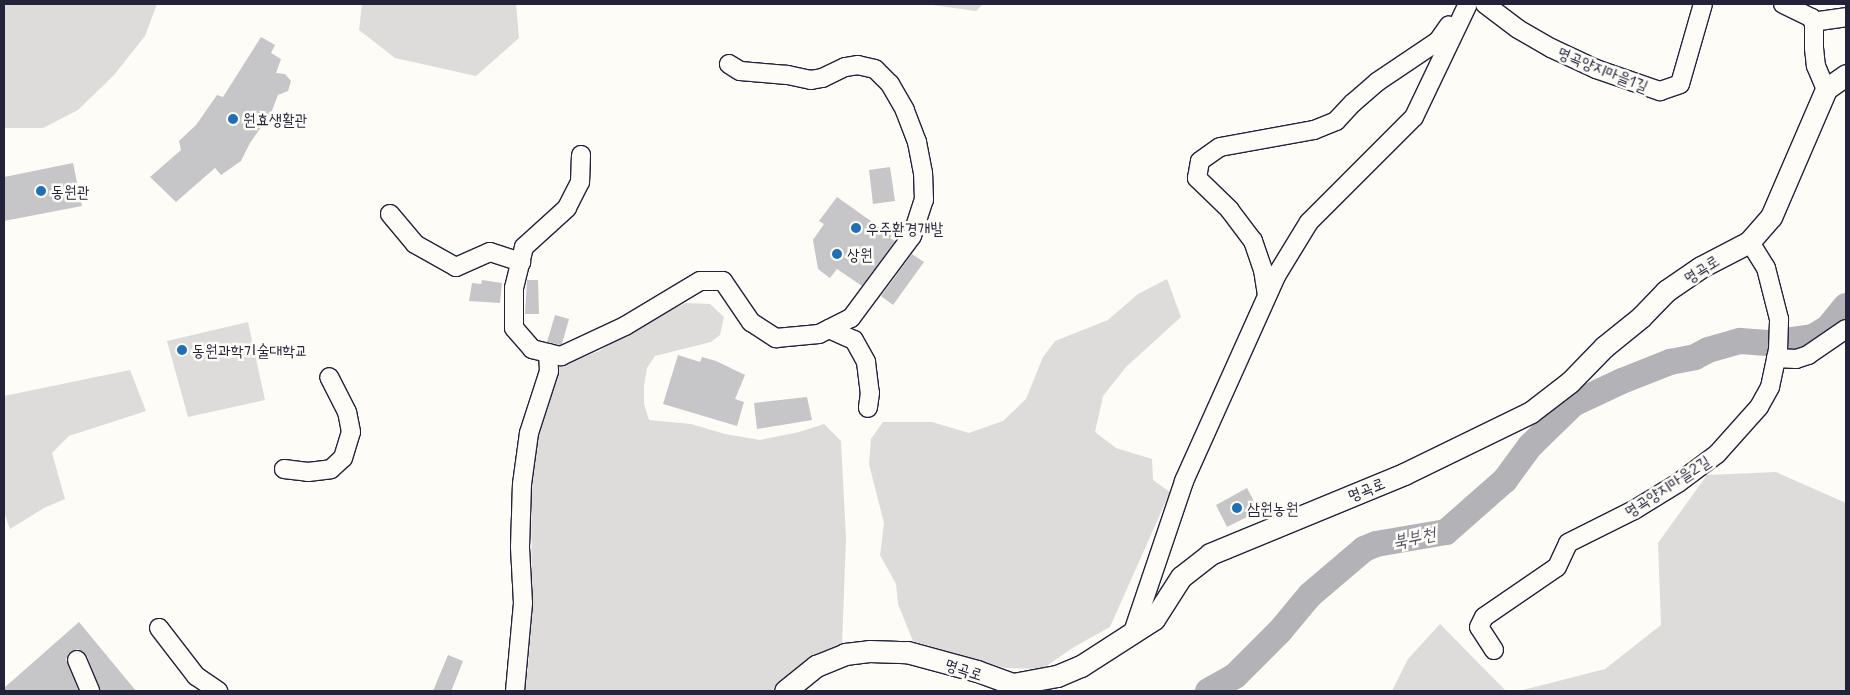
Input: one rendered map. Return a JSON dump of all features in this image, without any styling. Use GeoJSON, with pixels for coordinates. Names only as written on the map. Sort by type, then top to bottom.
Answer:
{"type":"FeatureCollection","features":[{"type":"Feature","properties":{"kind":"main road"},"geometry":{"type":"LineString","coordinates":[[1826,89],[1846,75]]}},
{"type":"Feature","properties":{"kind":"main road","name":"명곡로"},"geometry":{"type":"LineString","coordinates":[[785,691],[816,666],[845,654],[868,651],[907,652],[977,671],[1013,684],[1043,680],[1081,666],[1154,620],[1180,577],[1210,554],[1404,474],[1531,412],[1570,382],[1604,347],[1641,317],[1666,291],[1702,267],[1749,241],[1771,217],[1826,89]]}},
{"type":"Feature","properties":{"kind":"street"},"geometry":{"type":"LineString","coordinates":[[1267,296],[1263,270],[1253,241],[1230,210],[1198,178],[1200,161],[1220,147],[1314,130],[1336,121],[1353,103],[1378,82],[1438,41],[1462,4]]}},
{"type":"Feature","properties":{"kind":"street"},"geometry":{"type":"LineString","coordinates":[[1132,635],[1142,599],[1184,481],[1276,276],[1309,222],[1414,117],[1468,4]]}},
{"type":"Feature","properties":{"kind":"street","name":"명곡양지마을1길"},"geometry":{"type":"LineString","coordinates":[[1485,4],[1518,28],[1551,48],[1596,69],[1660,91],[1680,84],[1703,4]]}},
{"type":"Feature","properties":{"kind":"street"},"geometry":{"type":"LineString","coordinates":[[1783,4],[1812,18],[1816,66],[1826,89]]}},
{"type":"Feature","properties":{"kind":"street"},"geometry":{"type":"LineString","coordinates":[[1814,25],[1819,21],[1846,17]]}},
{"type":"Feature","properties":{"kind":"street"},"geometry":{"type":"LineString","coordinates":[[581,155],[580,182],[567,208],[524,247],[514,288],[514,328],[532,349],[561,356],[634,322],[700,281],[723,281],[751,322],[776,338],[819,334],[851,318],[912,236],[924,200],[923,173],[917,142],[905,110],[890,84],[875,69],[858,65],[845,67],[822,78],[811,80],[787,75],[740,71],[729,64]]}},
{"type":"Feature","properties":{"kind":"street"},"geometry":{"type":"LineString","coordinates":[[390,214],[415,244],[456,267],[490,252],[521,262]]}},
{"type":"Feature","properties":{"kind":"street","name":"명곡양지마을2길"},"geometry":{"type":"LineString","coordinates":[[1494,650],[1479,627],[1484,617],[1557,567],[1568,543],[1634,510],[1678,483],[1717,454],[1759,407],[1770,387],[1776,358],[1779,319],[1766,268],[1749,241]]}},
{"type":"Feature","properties":{"kind":"street"},"geometry":{"type":"LineString","coordinates":[[829,329],[854,340],[866,362],[870,393],[868,408]]}},
{"type":"Feature","properties":{"kind":"street"},"geometry":{"type":"LineString","coordinates":[[1776,358],[1796,359],[1808,355],[1846,329]]}},
{"type":"Feature","properties":{"kind":"street"},"geometry":{"type":"LineString","coordinates":[[515,691],[523,603],[520,547],[522,484],[529,433],[549,371],[548,353]]}},
{"type":"Feature","properties":{"kind":"street"},"geometry":{"type":"LineString","coordinates":[[284,469],[308,472],[331,469],[343,458],[350,432],[347,412],[329,377]]}},
{"type":"Feature","properties":{"kind":"street"},"geometry":{"type":"LineString","coordinates":[[159,628],[196,676],[218,691]]}},
{"type":"Feature","properties":{"kind":"street"},"geometry":{"type":"LineString","coordinates":[[77,660],[89,691]]}},
{"type":"Feature","properties":{"kind":"shaded area"},"geometry":{"type":"Polygon","coordinates":[[[4,4],[157,4],[145,36],[114,75],[78,110],[43,128],[4,128],[4,4]]]}},
{"type":"Feature","properties":{"kind":"shaded area"},"geometry":{"type":"Polygon","coordinates":[[[362,4],[516,4],[519,38],[476,76],[395,58],[359,30],[362,4]]]}},
{"type":"Feature","properties":{"kind":"shaded area"},"geometry":{"type":"Polygon","coordinates":[[[925,4],[983,4],[976,11],[925,4]]]}},
{"type":"Feature","properties":{"kind":"shaded area"},"geometry":{"type":"Polygon","coordinates":[[[1167,279],[1181,317],[1126,367],[1103,396],[1095,432],[1116,448],[1152,459],[1153,480],[1170,492],[1110,627],[1074,647],[1042,669],[1005,668],[913,641],[898,604],[896,584],[880,555],[884,523],[869,464],[871,439],[883,422],[932,422],[969,433],[1003,421],[1026,399],[1043,357],[1055,341],[1108,320],[1138,294],[1167,279]]]}},
{"type":"Feature","properties":{"kind":"shaded area"},"geometry":{"type":"Polygon","coordinates":[[[686,303],[710,304],[724,317],[720,335],[711,342],[655,356],[647,368],[644,385],[644,404],[649,420],[691,424],[725,434],[760,440],[799,432],[824,424],[841,441],[846,538],[842,645],[787,677],[770,691],[524,691],[528,668],[532,610],[531,468],[544,403],[556,368],[599,351],[652,319],[686,303]]]}},
{"type":"Feature","properties":{"kind":"shaded area"},"geometry":{"type":"Polygon","coordinates":[[[248,322],[265,400],[188,417],[167,341],[248,322]]]}},
{"type":"Feature","properties":{"kind":"shaded area"},"geometry":{"type":"Polygon","coordinates":[[[130,370],[146,411],[69,436],[52,453],[65,499],[44,508],[10,529],[4,512],[4,396],[130,370]]]}},
{"type":"Feature","properties":{"kind":"shaded area"},"geometry":{"type":"Polygon","coordinates":[[[1776,472],[1846,503],[1846,691],[1519,691],[1605,669],[1661,625],[1658,543],[1707,475],[1776,472]]]}},
{"type":"Feature","properties":{"kind":"shaded area"},"geometry":{"type":"Polygon","coordinates":[[[1440,624],[1506,691],[1392,691],[1408,659],[1440,624]]]}},
{"type":"Feature","properties":{"kind":"building","name":"원효생활관"},"geometry":{"type":"Polygon","coordinates":[[[261,37],[275,45],[271,53],[281,59],[276,73],[285,74],[291,81],[288,91],[278,95],[271,113],[250,143],[241,161],[221,175],[215,168],[176,202],[150,177],[181,150],[179,141],[196,125],[217,95],[223,97],[261,37]]]}},
{"type":"Feature","properties":{"kind":"building","name":"동원관"},"geometry":{"type":"Polygon","coordinates":[[[73,163],[82,206],[4,221],[4,177],[73,163]]]}},
{"type":"Feature","properties":{"kind":"building"},"geometry":{"type":"Polygon","coordinates":[[[890,167],[895,201],[873,204],[869,170],[890,167]]]}},
{"type":"Feature","properties":{"kind":"building"},"geometry":{"type":"Polygon","coordinates":[[[837,197],[892,236],[890,238],[895,241],[862,286],[837,269],[830,278],[818,269],[813,240],[824,224],[819,221],[837,197]]]}},
{"type":"Feature","properties":{"kind":"building"},"geometry":{"type":"Polygon","coordinates":[[[912,254],[924,262],[893,305],[881,296],[912,254]]]}},
{"type":"Feature","properties":{"kind":"building"},"geometry":{"type":"Polygon","coordinates":[[[482,280],[502,283],[500,303],[469,301],[472,283],[481,284],[482,280]]]}},
{"type":"Feature","properties":{"kind":"building"},"geometry":{"type":"Polygon","coordinates":[[[527,280],[538,280],[539,314],[525,314],[527,280]]]}},
{"type":"Feature","properties":{"kind":"building"},"geometry":{"type":"Polygon","coordinates":[[[555,315],[569,319],[562,344],[560,345],[547,342],[555,315]]]}},
{"type":"Feature","properties":{"kind":"building"},"geometry":{"type":"Polygon","coordinates":[[[678,355],[700,362],[702,357],[716,361],[745,375],[735,399],[744,402],[737,426],[663,404],[678,355]]]}},
{"type":"Feature","properties":{"kind":"building"},"geometry":{"type":"Polygon","coordinates":[[[807,397],[812,420],[757,429],[754,403],[807,397]]]}},
{"type":"Feature","properties":{"kind":"building","name":"삼원농원"},"geometry":{"type":"Polygon","coordinates":[[[1247,488],[1259,511],[1227,527],[1216,505],[1247,488]]]}},
{"type":"Feature","properties":{"kind":"building"},"geometry":{"type":"Polygon","coordinates":[[[79,622],[136,691],[100,691],[87,656],[78,649],[69,653],[66,659],[79,691],[4,691],[4,688],[79,622]]]}},
{"type":"Feature","properties":{"kind":"building"},"geometry":{"type":"Polygon","coordinates":[[[448,655],[463,661],[454,684],[451,691],[433,691],[448,655]]]}},
{"type":"Feature","properties":{"kind":"waterway","name":"북부천"},"geometry":{"type":"LineString","coordinates":[[1208,691],[1235,676],[1280,631],[1310,595],[1364,549],[1376,544],[1446,532],[1505,480],[1530,446],[1573,404],[1622,381],[1670,362],[1695,357],[1708,350],[1740,341],[1771,343],[1813,337],[1828,328],[1846,306]]}},
{"type":"Feature","properties":{"kind":"place","name":"원효생활관"},"geometry":{"type":"Point","coordinates":[233,119]}},
{"type":"Feature","properties":{"kind":"place","name":"동원관"},"geometry":{"type":"Point","coordinates":[41,191]}},
{"type":"Feature","properties":{"kind":"place","name":"우주환경개발"},"geometry":{"type":"Point","coordinates":[856,228]}},
{"type":"Feature","properties":{"kind":"place","name":"상원"},"geometry":{"type":"Point","coordinates":[837,254]}},
{"type":"Feature","properties":{"kind":"place","name":"동원과학기술대학교"},"geometry":{"type":"Point","coordinates":[182,350]}},
{"type":"Feature","properties":{"kind":"place","name":"삼원농원"},"geometry":{"type":"Point","coordinates":[1237,508]}}]}
